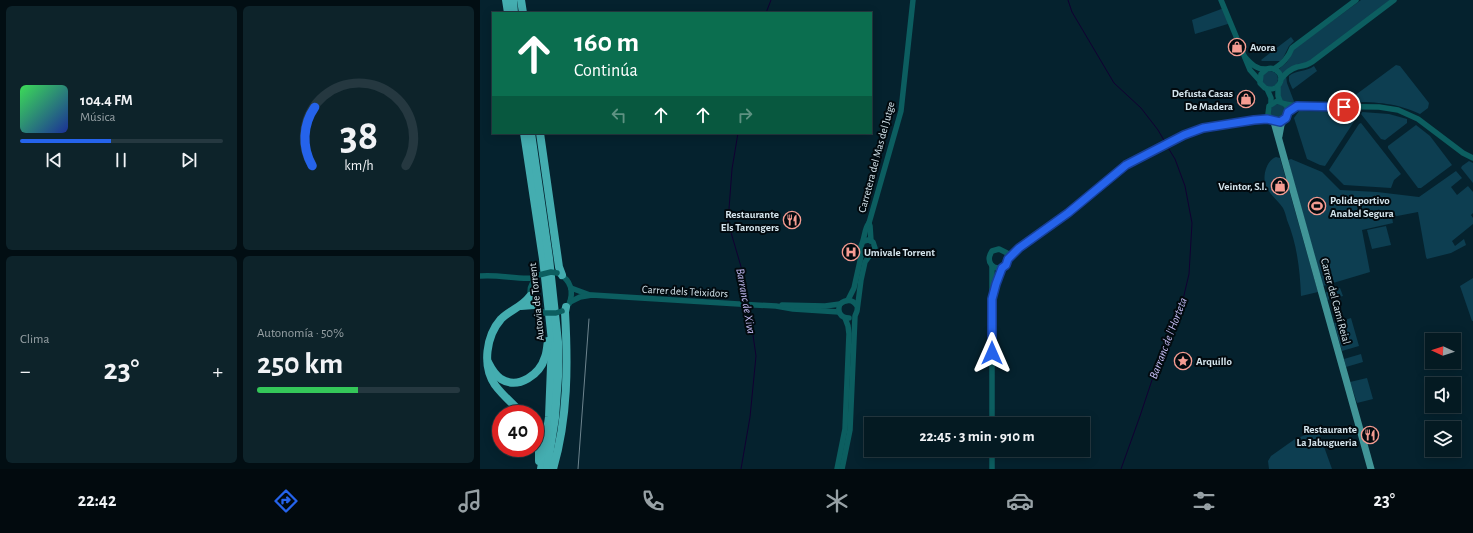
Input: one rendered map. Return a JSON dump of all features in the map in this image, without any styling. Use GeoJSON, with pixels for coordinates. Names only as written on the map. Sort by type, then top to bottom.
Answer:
{"type":"FeatureCollection","features":[{"type":"Feature","properties":{"kind":"highway"},"geometry":{"type":"LineString","coordinates":[[506,0],[508,12]]}},
{"type":"Feature","properties":{"kind":"highway"},"geometry":{"type":"LineString","coordinates":[[513,0],[514,12]]}},
{"type":"Feature","properties":{"kind":"highway"},"geometry":{"type":"LineString","coordinates":[[521,0],[523,12]]}},
{"type":"Feature","properties":{"kind":"highway","name":"Autovia de Torrent"},"geometry":{"type":"LineString","coordinates":[[524,134],[543,259],[552,341],[549,417],[541,469]]}},
{"type":"Feature","properties":{"kind":"highway","name":"Autovia de Torrent"},"geometry":{"type":"LineString","coordinates":[[531,134],[549,258],[558,342],[558,377],[555,418],[547,469]]}},
{"type":"Feature","properties":{"kind":"highway"},"geometry":{"type":"LineString","coordinates":[[540,134],[560,274]]}},
{"type":"Feature","properties":{"kind":"highway"},"geometry":{"type":"LineString","coordinates":[[488,362],[500,379],[509,382],[520,382],[530,378],[538,370],[545,357],[548,341],[547,314],[533,197]]}},
{"type":"Feature","properties":{"kind":"highway"},"geometry":{"type":"LineString","coordinates":[[514,405],[495,385],[489,373],[488,346],[494,329],[506,315],[521,306],[530,293]]}},
{"type":"Feature","properties":{"kind":"highway"},"geometry":{"type":"LineString","coordinates":[[521,306],[534,306]]}},
{"type":"Feature","properties":{"kind":"highway"},"geometry":{"type":"LineString","coordinates":[[553,469],[564,419],[567,377],[566,307]]}},
{"type":"Feature","properties":{"kind":"highway"},"geometry":{"type":"LineString","coordinates":[[538,469],[539,457]]}},
{"type":"Feature","properties":{"kind":"main road","name":"Carrer del Camí Reial"},"geometry":{"type":"LineString","coordinates":[[1273,121],[1371,469]]}},
{"type":"Feature","properties":{"kind":"main road","name":"Carrer del Camí Reial"},"geometry":{"type":"LineString","coordinates":[[1279,138],[1283,121]]}},
{"type":"Feature","properties":{"kind":"street","name":"Carretera del Mas del Jutge"},"geometry":{"type":"LineString","coordinates":[[864,241],[866,226],[869,223],[901,111],[912,0]]}},
{"type":"Feature","properties":{"kind":"street"},"geometry":{"type":"LineString","coordinates":[[1221,0],[1250,70],[1263,87],[1272,90],[1278,86]]}},
{"type":"Feature","properties":{"kind":"street"},"geometry":{"type":"LineString","coordinates":[[1245,57],[1255,66],[1262,69],[1274,69],[1283,63],[1289,56],[1292,48],[1356,0]]}},
{"type":"Feature","properties":{"kind":"street"},"geometry":{"type":"LineString","coordinates":[[1288,112],[1278,96],[1278,86],[1281,79],[1289,71],[1296,67],[1305,66],[1312,62],[1394,0]]}},
{"type":"Feature","properties":{"kind":"street"},"geometry":{"type":"LineString","coordinates":[[1259,80],[1261,74],[1267,69]]}},
{"type":"Feature","properties":{"kind":"street"},"geometry":{"type":"LineString","coordinates":[[1274,69],[1280,74],[1281,79]]}},
{"type":"Feature","properties":{"kind":"street"},"geometry":{"type":"LineString","coordinates":[[1267,89],[1271,98],[1271,104],[1268,111],[1269,118],[1273,121]]}},
{"type":"Feature","properties":{"kind":"street"},"geometry":{"type":"LineString","coordinates":[[1271,104],[1282,103],[1297,106],[1379,107],[1398,110],[1418,119],[1463,153],[1473,158]]}},
{"type":"Feature","properties":{"kind":"street"},"geometry":{"type":"LineString","coordinates":[[992,299],[1002,268],[1006,265],[1008,259],[1019,248],[1068,213],[1126,165],[1184,135],[1203,128],[1254,120],[1283,121],[1288,116],[1288,112],[1297,106]]}},
{"type":"Feature","properties":{"kind":"street"},"geometry":{"type":"LineString","coordinates":[[1254,120],[1268,111]]}},
{"type":"Feature","properties":{"kind":"street","name":"Carretera del Mas del Jutge"},"geometry":{"type":"LineString","coordinates":[[869,223],[871,241]]}},
{"type":"Feature","properties":{"kind":"street"},"geometry":{"type":"LineString","coordinates":[[837,469],[845,429],[849,334],[845,318],[839,312],[840,304],[848,300],[854,288],[862,252],[861,246],[864,241],[871,241],[875,248],[873,252],[869,254],[863,268],[855,316],[850,430],[842,469]]}},
{"type":"Feature","properties":{"kind":"street"},"geometry":{"type":"LineString","coordinates":[[992,417],[992,266],[989,259],[990,253],[996,249],[1004,250],[1019,248]]}},
{"type":"Feature","properties":{"kind":"street"},"geometry":{"type":"LineString","coordinates":[[1004,250],[1007,253],[1008,259]]}},
{"type":"Feature","properties":{"kind":"street"},"geometry":{"type":"LineString","coordinates":[[862,252],[869,254]]}},
{"type":"Feature","properties":{"kind":"street"},"geometry":{"type":"LineString","coordinates":[[992,266],[1002,268]]}},
{"type":"Feature","properties":{"kind":"street"},"geometry":{"type":"LineString","coordinates":[[480,276],[492,275],[522,279],[537,277],[551,272],[560,274],[566,279],[571,288],[572,295],[566,307],[556,313],[545,313],[534,306],[530,293],[522,279]]}},
{"type":"Feature","properties":{"kind":"street"},"geometry":{"type":"LineString","coordinates":[[530,293],[537,277]]}},
{"type":"Feature","properties":{"kind":"street","name":"Carrer dels Teixidors"},"geometry":{"type":"LineString","coordinates":[[571,288],[592,295]]}},
{"type":"Feature","properties":{"kind":"street","name":"Carrer dels Teixidors"},"geometry":{"type":"LineString","coordinates":[[566,307],[580,297],[592,295],[776,306],[793,309],[839,312]]}},
{"type":"Feature","properties":{"kind":"street"},"geometry":{"type":"LineString","coordinates":[[848,300],[852,301],[857,306]]}},
{"type":"Feature","properties":{"kind":"street","name":"Carrer dels Teixidors"},"geometry":{"type":"LineString","coordinates":[[776,306],[800,304],[825,306],[840,304]]}},
{"type":"Feature","properties":{"kind":"street"},"geometry":{"type":"LineString","coordinates":[[845,318],[855,316]]}},
{"type":"Feature","properties":{"kind":"street"},"geometry":{"type":"LineString","coordinates":[[992,457],[992,469]]}},
{"type":"Feature","properties":{"kind":"shaded area"},"geometry":{"type":"Polygon","coordinates":[[[1361,0],[1392,0],[1309,62],[1282,75],[1279,69],[1287,62],[1294,49],[1361,0]]]}},
{"type":"Feature","properties":{"kind":"shaded area"},"geometry":{"type":"Polygon","coordinates":[[[1224,8],[1231,23],[1195,34],[1192,20],[1224,8]]]}},
{"type":"Feature","properties":{"kind":"shaded area"},"geometry":{"type":"Polygon","coordinates":[[[1291,37],[1294,41],[1289,46],[1280,61],[1261,60],[1291,37]]]}},
{"type":"Feature","properties":{"kind":"shaded area"},"geometry":{"type":"Polygon","coordinates":[[[1396,65],[1400,66],[1429,103],[1428,108],[1420,114],[1403,107],[1387,104],[1352,102],[1350,99],[1396,65]]]}},
{"type":"Feature","properties":{"kind":"shaded area"},"geometry":{"type":"Polygon","coordinates":[[[1314,66],[1317,71],[1293,89],[1289,81],[1289,76],[1314,66]]]}},
{"type":"Feature","properties":{"kind":"shaded area"},"geometry":{"type":"Polygon","coordinates":[[[1270,71],[1277,76],[1278,79],[1273,86],[1270,87],[1263,82],[1262,79],[1267,72],[1270,71]]]}},
{"type":"Feature","properties":{"kind":"shaded area"},"geometry":{"type":"Polygon","coordinates":[[[1286,76],[1295,104],[1285,102],[1280,97],[1282,82],[1286,76]]]}},
{"type":"Feature","properties":{"kind":"shaded area"},"geometry":{"type":"Polygon","coordinates":[[[1278,104],[1285,109],[1286,112],[1281,119],[1278,120],[1271,115],[1270,112],[1275,105],[1278,104]]]}},
{"type":"Feature","properties":{"kind":"shaded area"},"geometry":{"type":"Polygon","coordinates":[[[1299,111],[1353,112],[1355,114],[1355,120],[1325,166],[1307,159],[1294,118],[1299,111]]]}},
{"type":"Feature","properties":{"kind":"shaded area"},"geometry":{"type":"Polygon","coordinates":[[[1362,112],[1389,114],[1407,119],[1407,123],[1385,140],[1381,139],[1361,114],[1362,112]]]}},
{"type":"Feature","properties":{"kind":"shaded area"},"geometry":{"type":"Polygon","coordinates":[[[1361,123],[1401,174],[1394,180],[1391,188],[1344,185],[1329,170],[1361,123]]]}},
{"type":"Feature","properties":{"kind":"shaded area"},"geometry":{"type":"Polygon","coordinates":[[[1416,125],[1430,136],[1452,165],[1421,188],[1418,188],[1388,148],[1388,146],[1416,125]]]}},
{"type":"Feature","properties":{"kind":"shaded area"},"geometry":{"type":"Polygon","coordinates":[[[1276,157],[1280,158],[1318,292],[1301,296],[1300,277],[1293,238],[1283,208],[1266,187],[1266,168],[1270,161],[1276,157]]]}},
{"type":"Feature","properties":{"kind":"shaded area"},"geometry":{"type":"Polygon","coordinates":[[[1291,159],[1322,172],[1340,190],[1377,192],[1419,197],[1456,171],[1462,178],[1451,187],[1457,195],[1468,186],[1473,192],[1473,213],[1471,215],[1473,218],[1473,224],[1452,241],[1455,246],[1464,239],[1466,245],[1451,253],[1427,259],[1418,212],[1392,217],[1393,223],[1362,230],[1370,272],[1323,286],[1288,160],[1291,159]]]}},
{"type":"Feature","properties":{"kind":"shaded area"},"geometry":{"type":"Polygon","coordinates":[[[1469,161],[1473,163],[1473,183],[1461,168],[1469,161]]]}},
{"type":"Feature","properties":{"kind":"shaded area"},"geometry":{"type":"Polygon","coordinates":[[[1386,226],[1391,245],[1372,249],[1367,230],[1386,226]]]}},
{"type":"Feature","properties":{"kind":"shaded area"},"geometry":{"type":"Polygon","coordinates":[[[1473,278],[1473,321],[1472,321],[1460,286],[1473,278]]]}},
{"type":"Feature","properties":{"kind":"shaded area"},"geometry":{"type":"Polygon","coordinates":[[[1340,288],[1343,296],[1327,300],[1326,292],[1340,288]]]}},
{"type":"Feature","properties":{"kind":"shaded area"},"geometry":{"type":"Polygon","coordinates":[[[1351,318],[1359,346],[1342,351],[1334,323],[1351,318]]]}},
{"type":"Feature","properties":{"kind":"shaded area"},"geometry":{"type":"Polygon","coordinates":[[[1361,354],[1363,362],[1346,367],[1344,359],[1361,354]]]}},
{"type":"Feature","properties":{"kind":"shaded area"},"geometry":{"type":"Polygon","coordinates":[[[1367,378],[1373,399],[1357,403],[1350,382],[1367,378]]]}},
{"type":"Feature","properties":{"kind":"shaded area"},"geometry":{"type":"Polygon","coordinates":[[[1318,430],[1332,469],[1269,469],[1268,461],[1271,456],[1295,439],[1318,430]]]}},
{"type":"Feature","properties":{"kind":"waterway","name":"Barranc de Xiva"},"geometry":{"type":"LineString","coordinates":[[766,12],[771,0]]}},
{"type":"Feature","properties":{"kind":"waterway","name":"Barranc de l'Horteta"},"geometry":{"type":"LineString","coordinates":[[1068,0],[1072,12],[1114,83],[1141,108],[1158,130],[1165,142]]}},
{"type":"Feature","properties":{"kind":"waterway","name":"Barranc de Xiva"},"geometry":{"type":"LineString","coordinates":[[738,134],[732,169],[728,222],[744,277],[748,302]]}},
{"type":"Feature","properties":{"kind":"waterway","name":"Barranc de l'Horteta"},"geometry":{"type":"LineString","coordinates":[[1121,469],[1165,344],[1180,312],[1189,274],[1192,223],[1185,186],[1175,159],[1167,146]]}},
{"type":"Feature","properties":{"kind":"waterway","name":"Barranc de Xiva"},"geometry":{"type":"LineString","coordinates":[[741,469],[750,417],[756,356],[749,307]]}},
{"type":"Feature","properties":{"kind":"railway"},"geometry":{"type":"LineString","coordinates":[[578,469],[589,319]]}},
{"type":"Feature","properties":{"kind":"place","name":"Avora"},"geometry":{"type":"Point","coordinates":[1237,47]}},
{"type":"Feature","properties":{"kind":"place","name":"Defusta Casas De Madera"},"geometry":{"type":"Point","coordinates":[1246,99]}},
{"type":"Feature","properties":{"kind":"place","name":"Veintor, S.l."},"geometry":{"type":"Point","coordinates":[1280,186]}},
{"type":"Feature","properties":{"kind":"place","name":"Polideportivo Anabel Segura"},"geometry":{"type":"Point","coordinates":[1317,206]}},
{"type":"Feature","properties":{"kind":"place","name":"Restaurante Els Tarongers"},"geometry":{"type":"Point","coordinates":[792,220]}},
{"type":"Feature","properties":{"kind":"place","name":"Umivale Torrent"},"geometry":{"type":"Point","coordinates":[851,252]}},
{"type":"Feature","properties":{"kind":"place","name":"Arquillo"},"geometry":{"type":"Point","coordinates":[1183,361]}},
{"type":"Feature","properties":{"kind":"place","name":"Restaurante La Jabugueria"},"geometry":{"type":"Point","coordinates":[1370,435]}},
{"type":"Feature","properties":{"kind":"route"},"geometry":{"type":"LineString","coordinates":[[992,353],[992,299],[1002,268],[1006,265],[1008,259],[1019,248],[1057,222],[1090,196],[1126,165],[1194,130],[1262,119],[1280,122],[1286,118],[1288,112],[1297,106],[1344,107]]}}]}
